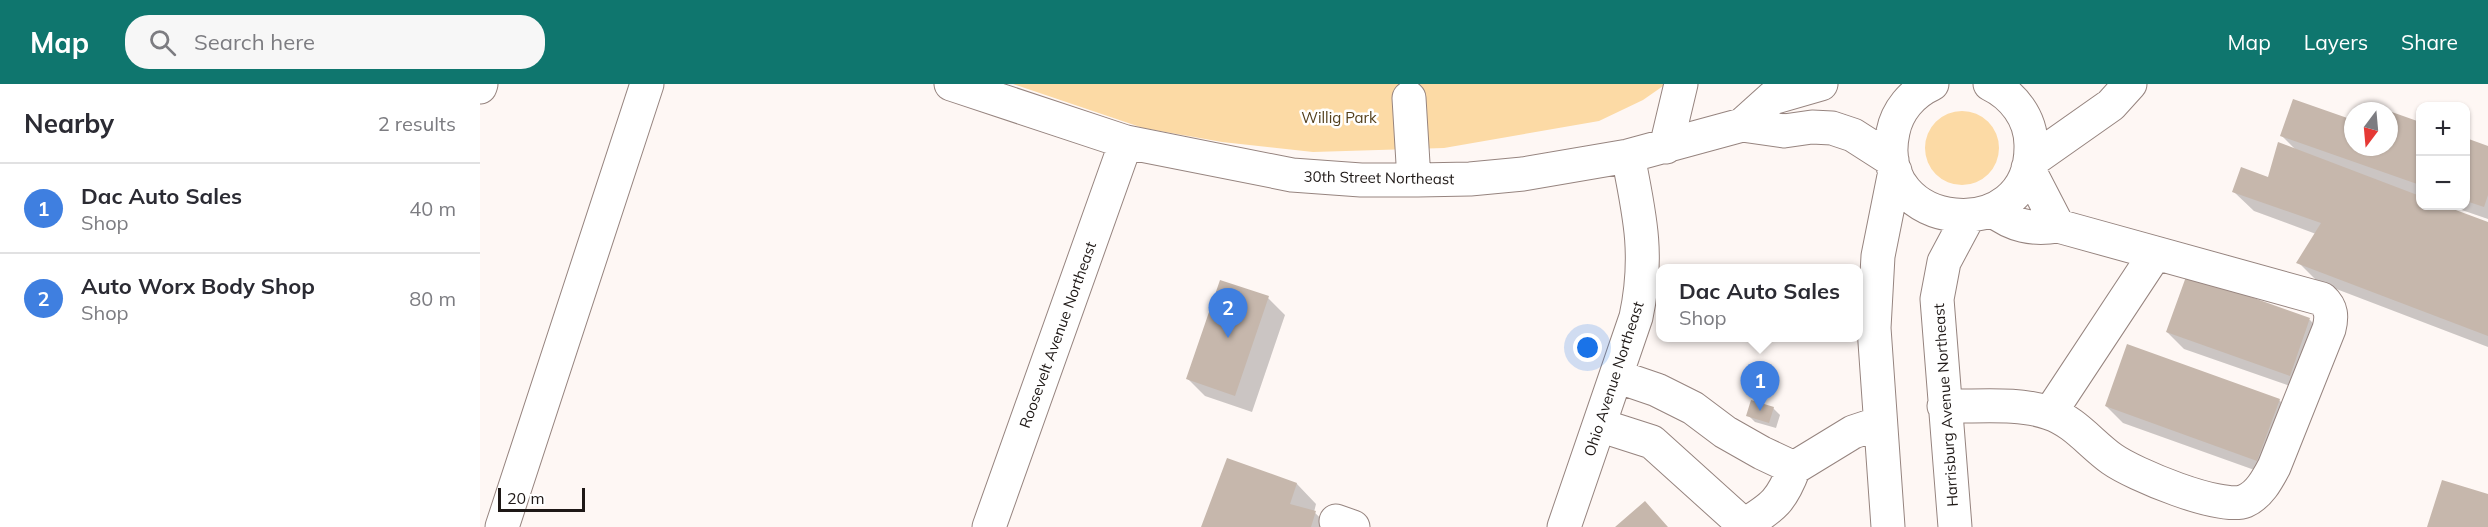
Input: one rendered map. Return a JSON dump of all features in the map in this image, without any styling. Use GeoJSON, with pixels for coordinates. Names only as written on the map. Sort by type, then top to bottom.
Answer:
{"type":"FeatureCollection","features":[{"type":"Feature","properties":{"kind":"street"},"geometry":{"type":"LineString","coordinates":[[502,527],[647,84]]}},
{"type":"Feature","properties":{"kind":"street","name":"30th Street Northeast"},"geometry":{"type":"LineString","coordinates":[[951,84],[1126,142],[1292,175],[1361,180],[1414,180],[1470,179],[1523,174],[1628,156],[1742,125],[1784,131],[1812,127],[1832,128],[1853,135],[1894,165]]}},
{"type":"Feature","properties":{"kind":"street"},"geometry":{"type":"LineString","coordinates":[[1666,147],[1681,84]]}},
{"type":"Feature","properties":{"kind":"street","name":"30th Street Northeast"},"geometry":{"type":"LineString","coordinates":[[1742,125],[1772,98],[1821,84]]}},
{"type":"Feature","properties":{"kind":"street"},"geometry":{"type":"LineString","coordinates":[[1888,527],[1874,328],[1878,256],[1894,165],[1893,130],[1901,111],[1913,96],[1932,84]]}},
{"type":"Feature","properties":{"kind":"street"},"geometry":{"type":"LineString","coordinates":[[2029,165],[2111,105],[2130,84]]}},
{"type":"Feature","properties":{"kind":"street"},"geometry":{"type":"LineString","coordinates":[[1980,214],[2001,206],[2014,193],[2029,165],[2031,140],[2025,120],[2003,85]]}},
{"type":"Feature","properties":{"kind":"street"},"geometry":{"type":"LineString","coordinates":[[1409,98],[1414,180]]}},
{"type":"Feature","properties":{"kind":"street","name":"Roosevelt Avenue Northeast"},"geometry":{"type":"LineString","coordinates":[[989,527],[1126,142]]}},
{"type":"Feature","properties":{"kind":"street","name":"Ohio Avenue Northeast"},"geometry":{"type":"LineString","coordinates":[[1564,527],[1652,273],[1628,156]]}},
{"type":"Feature","properties":{"kind":"street"},"geometry":{"type":"LineString","coordinates":[[1894,165],[1906,191],[1923,206],[1945,215],[1980,214],[2038,229],[2058,226],[2322,300],[2331,312],[2329,329],[2280,455],[2264,485],[2253,497],[2237,503],[2212,500],[2126,468],[2072,425],[2050,413],[2028,408],[1944,406]]}},
{"type":"Feature","properties":{"kind":"street"},"geometry":{"type":"LineString","coordinates":[[2029,165],[2058,226]]}},
{"type":"Feature","properties":{"kind":"street","name":"Harrisburg Avenue Northeast"},"geometry":{"type":"LineString","coordinates":[[1955,527],[1938,334],[1939,279],[1946,256],[1980,214]]}},
{"type":"Feature","properties":{"kind":"street"},"geometry":{"type":"LineString","coordinates":[[2050,413],[2155,254]]}},
{"type":"Feature","properties":{"kind":"street"},"geometry":{"type":"LineString","coordinates":[[1616,376],[1657,390],[1693,408],[1734,437],[1794,468]]}},
{"type":"Feature","properties":{"kind":"street"},"geometry":{"type":"LineString","coordinates":[[1599,425],[1652,442],[1743,526],[1770,509],[1786,490],[1794,468],[1853,432],[1880,423]]}},
{"type":"Feature","properties":{"kind":"green space","name":"Willig Park"},"geometry":{"type":"Polygon","coordinates":[[[1013,84],[1666,84],[1643,100],[1599,121],[1444,148],[1313,152],[1222,142],[1143,128],[1013,84]]]}},
{"type":"Feature","properties":{"kind":"green space"},"geometry":{"type":"Polygon","coordinates":[[[1962,111],[1976,114],[1988,122],[1996,134],[1999,148],[1996,162],[1988,174],[1976,182],[1962,185],[1948,182],[1936,174],[1928,162],[1925,148],[1928,134],[1936,122],[1948,114],[1962,111]]]}},
{"type":"Feature","properties":{"kind":"building"},"geometry":{"type":"Polygon","coordinates":[[[2293,99],[2344,117],[2344,156],[2398,156],[2398,114],[2416,121],[2416,184],[2280,136],[2293,99]]]}},
{"type":"Feature","properties":{"kind":"building"},"geometry":{"type":"Polygon","coordinates":[[[2470,139],[2488,146],[2488,195],[2484,207],[2470,202],[2470,139]]]}},
{"type":"Feature","properties":{"kind":"building"},"geometry":{"type":"Polygon","coordinates":[[[2278,142],[2416,194],[2416,210],[2456,210],[2488,222],[2488,336],[2296,263],[2321,223],[2232,192],[2241,167],[2268,177],[2278,142]]]}},
{"type":"Feature","properties":{"kind":"building"},"geometry":{"type":"Polygon","coordinates":[[[2187,274],[2310,318],[2290,376],[2166,332],[2187,274]]]}},
{"type":"Feature","properties":{"kind":"building"},"geometry":{"type":"Polygon","coordinates":[[[1220,280],[1269,296],[1235,396],[1186,379],[1220,280]]]}},
{"type":"Feature","properties":{"kind":"building"},"geometry":{"type":"Polygon","coordinates":[[[2127,344],[2280,399],[2257,461],[2105,406],[2127,344]]]}},
{"type":"Feature","properties":{"kind":"building"},"geometry":{"type":"Polygon","coordinates":[[[1751,400],[1774,407],[1769,423],[1746,416],[1751,400]]]}},
{"type":"Feature","properties":{"kind":"building"},"geometry":{"type":"Polygon","coordinates":[[[1227,458],[1297,483],[1290,504],[1316,511],[1311,527],[1201,527],[1227,458]]]}},
{"type":"Feature","properties":{"kind":"building"},"geometry":{"type":"Polygon","coordinates":[[[2442,480],[2488,494],[2488,527],[2427,527],[2442,480]]]}},
{"type":"Feature","properties":{"kind":"building"},"geometry":{"type":"Polygon","coordinates":[[[1645,501],[1668,527],[1615,527],[1645,501]]]}},
{"type":"Feature","properties":{"kind":"place","name":"Auto Worx Body Shop"},"geometry":{"type":"Point","coordinates":[1228,338]}},
{"type":"Feature","properties":{"kind":"place","name":"Dac Auto Sales"},"geometry":{"type":"Point","coordinates":[1760,411]}}]}
